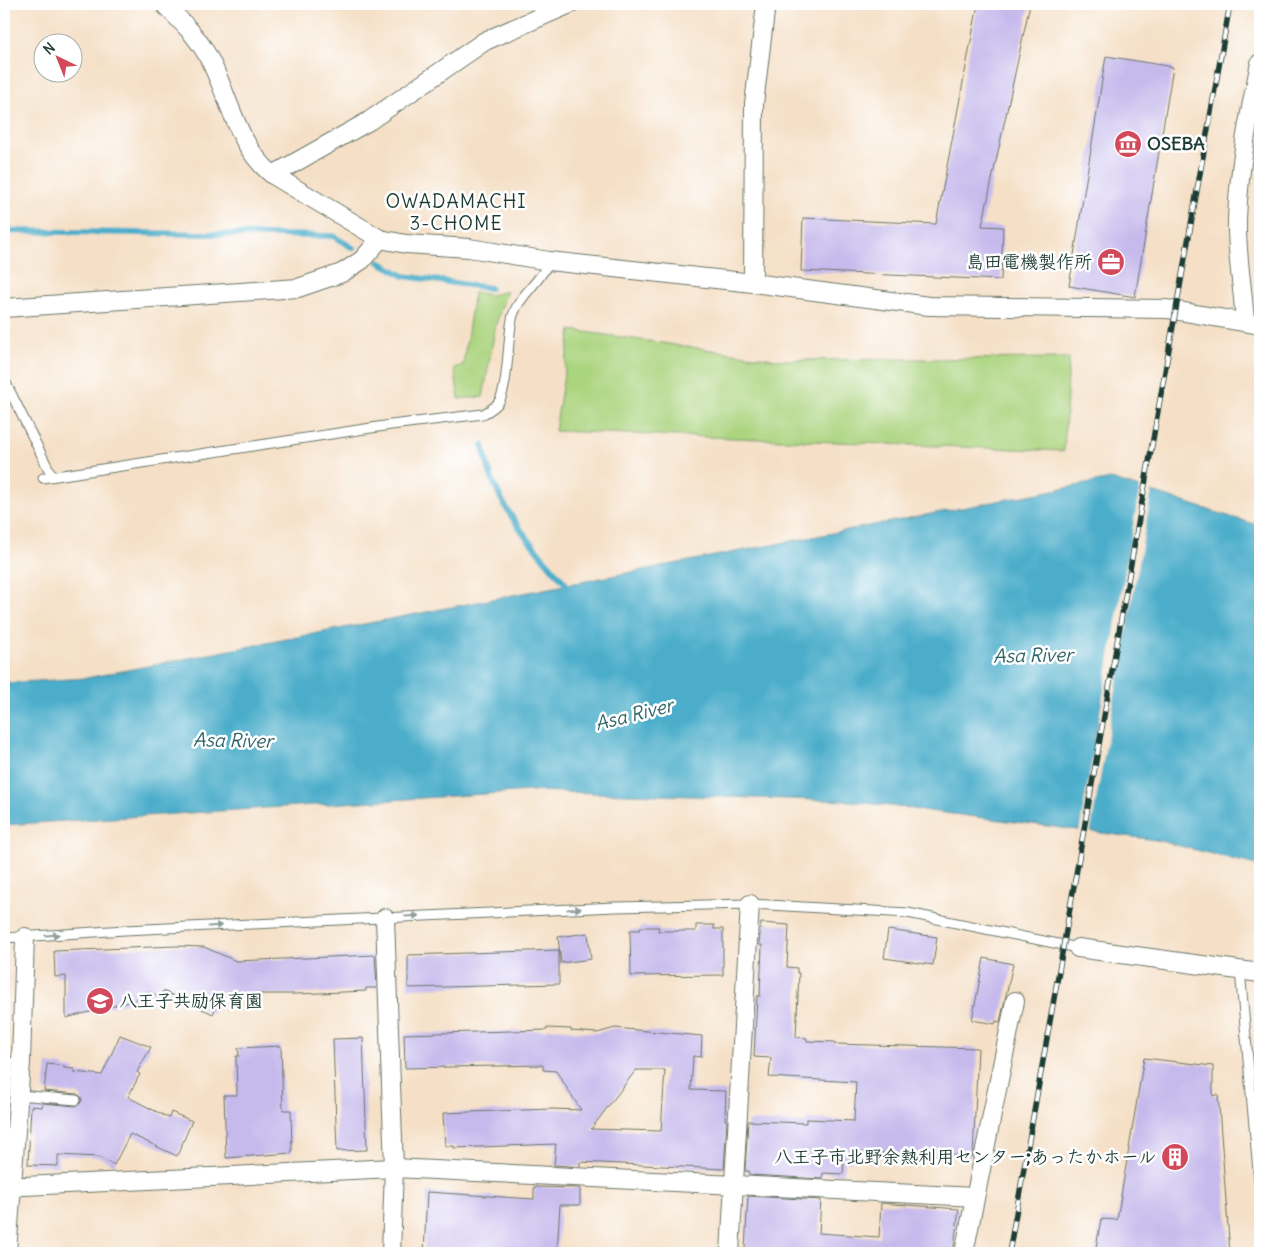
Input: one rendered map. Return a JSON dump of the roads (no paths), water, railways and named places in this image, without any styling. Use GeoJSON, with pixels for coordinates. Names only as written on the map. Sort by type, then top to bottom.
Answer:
{"type":"FeatureCollection","features":[{"type":"Feature","properties":{"kind":"street"},"geometry":{"type":"LineString","coordinates":[[164,4],[192,32],[207,54],[248,149],[260,164],[274,175],[380,239],[406,244],[469,248],[549,261],[753,283],[929,306],[1167,309],[1252,323],[1237,221],[1246,127],[1260,64]]}},
{"type":"Feature","properties":{"kind":"street"},"geometry":{"type":"LineString","coordinates":[[274,175],[369,121],[485,41],[570,4]]}},
{"type":"Feature","properties":{"kind":"street"},"geometry":{"type":"LineString","coordinates":[[753,283],[754,104],[766,4]]}},
{"type":"Feature","properties":{"kind":"street"},"geometry":{"type":"LineString","coordinates":[[4,308],[298,288],[342,273],[362,260],[380,239]]}},
{"type":"Feature","properties":{"kind":"street"},"geometry":{"type":"LineString","coordinates":[[730,1253],[736,1185],[750,904]]}},
{"type":"Feature","properties":{"kind":"street"},"geometry":{"type":"LineString","coordinates":[[385,918],[394,1168],[391,1253]]}},
{"type":"Feature","properties":{"kind":"street"},"geometry":{"type":"LineString","coordinates":[[6,1253],[7,1186],[19,1095],[12,1062],[25,937]]}},
{"type":"Feature","properties":{"kind":"street"},"geometry":{"type":"LineString","coordinates":[[1078,948],[1260,973]]}},
{"type":"Feature","properties":{"kind":"street"},"geometry":{"type":"LineString","coordinates":[[964,1253],[1015,1001]]}},
{"type":"Feature","properties":{"kind":"street"},"geometry":{"type":"LineString","coordinates":[[7,1186],[394,1168],[975,1197]]}},
{"type":"Feature","properties":{"kind":"lane"},"geometry":{"type":"LineString","coordinates":[[4,378],[48,477],[390,424],[483,414],[494,408],[502,395],[509,333],[518,304],[546,269],[549,261]]}},
{"type":"Feature","properties":{"kind":"lane"},"geometry":{"type":"LineString","coordinates":[[4,938],[662,905],[750,904],[908,913],[1078,948]]}},
{"type":"Feature","properties":{"kind":"lane"},"geometry":{"type":"LineString","coordinates":[[1240,970],[1260,1193]]}},
{"type":"Feature","properties":{"kind":"lane"},"geometry":{"type":"LineString","coordinates":[[19,1095],[76,1100]]}},
{"type":"Feature","properties":{"kind":"water","name":"Asa River"},"geometry":{"type":"Polygon","coordinates":[[[1111,479],[1260,526],[1260,866],[1156,840],[851,801],[531,791],[4,825],[4,683],[86,678],[1111,479]]]}},
{"type":"Feature","properties":{"kind":"waterway"},"geometry":{"type":"LineString","coordinates":[[4,231],[333,236],[353,248]]}},
{"type":"Feature","properties":{"kind":"waterway"},"geometry":{"type":"LineString","coordinates":[[379,262],[404,276],[490,288]]}},
{"type":"Feature","properties":{"kind":"waterway"},"geometry":{"type":"LineString","coordinates":[[483,445],[488,467],[505,506],[529,541],[572,591]]}},
{"type":"Feature","properties":{"kind":"railway"},"geometry":{"type":"LineString","coordinates":[[1009,1253],[1230,4]]}},
{"type":"Feature","properties":{"kind":"place","name":"OSEBA"},"geometry":{"type":"Point","coordinates":[1128,144]}},
{"type":"Feature","properties":{"kind":"place","name":"島田電機製作所"},"geometry":{"type":"Point","coordinates":[1111,262]}},
{"type":"Feature","properties":{"kind":"place","name":"八王子共励保育園"},"geometry":{"type":"Point","coordinates":[100,1001]}},
{"type":"Feature","properties":{"kind":"place","name":"八王子市北野余熱利用センター;あったかホール"},"geometry":{"type":"Point","coordinates":[1175,1157]}},
{"type":"Feature","properties":{"kind":"district","name":"OWADAMACHI 3-CHOME"},"geometry":{"type":"Point","coordinates":[456,212]}}]}
